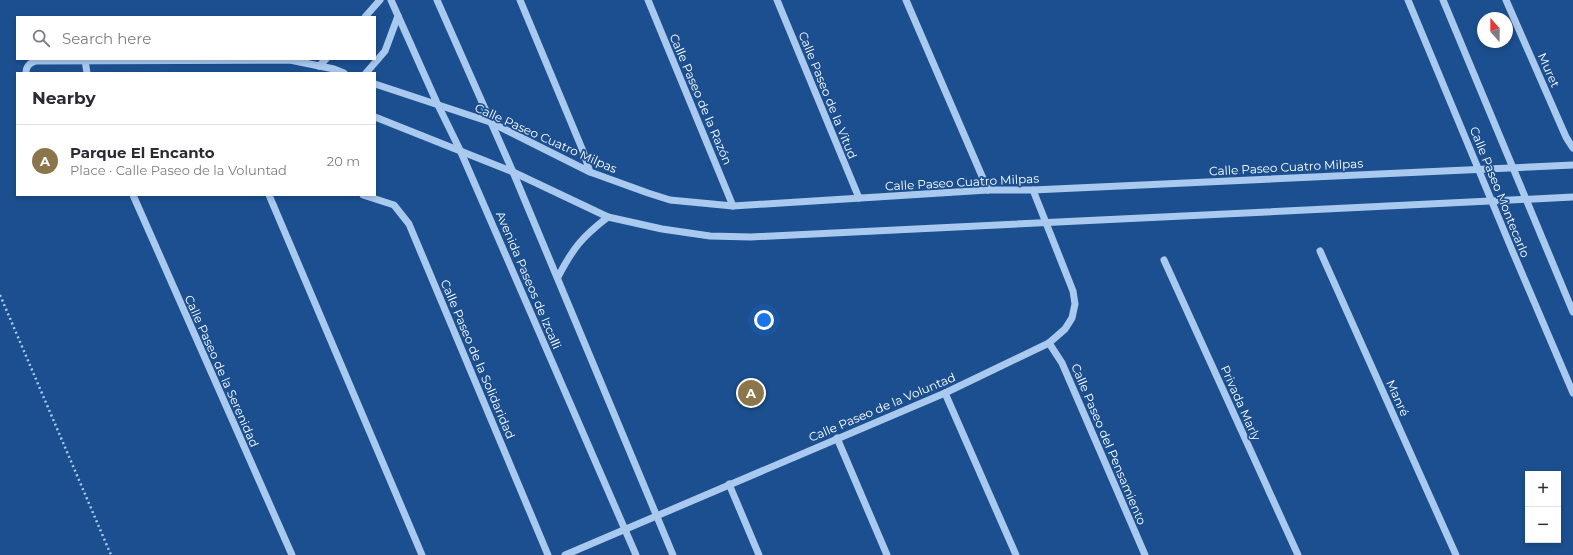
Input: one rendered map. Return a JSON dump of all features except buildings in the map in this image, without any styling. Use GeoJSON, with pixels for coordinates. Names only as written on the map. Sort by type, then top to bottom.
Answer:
{"type":"FeatureCollection","features":[{"type":"Feature","properties":{"kind":"street"},"geometry":{"type":"LineString","coordinates":[[366,16],[380,0]]}},
{"type":"Feature","properties":{"kind":"street","name":"Avenida Paseos de Izcalli"},"geometry":{"type":"LineString","coordinates":[[392,0],[437,103],[460,150],[636,555]]}},
{"type":"Feature","properties":{"kind":"street"},"geometry":{"type":"LineString","coordinates":[[437,0],[558,277],[673,555]]}},
{"type":"Feature","properties":{"kind":"street"},"geometry":{"type":"LineString","coordinates":[[520,0],[583,151],[590,172]]}},
{"type":"Feature","properties":{"kind":"street","name":"Calle Paseo de la Razón"},"geometry":{"type":"LineString","coordinates":[[648,0],[733,206]]}},
{"type":"Feature","properties":{"kind":"street","name":"Calle Paseo de la Vitud"},"geometry":{"type":"LineString","coordinates":[[777,0],[859,198]]}},
{"type":"Feature","properties":{"kind":"street"},"geometry":{"type":"LineString","coordinates":[[906,0],[988,190]]}},
{"type":"Feature","properties":{"kind":"street","name":"Calle Paseo Montecarlo"},"geometry":{"type":"LineString","coordinates":[[1408,0],[1573,393]]}},
{"type":"Feature","properties":{"kind":"street","name":"Calle Paseo Montecarlo"},"geometry":{"type":"LineString","coordinates":[[1442,0],[1573,312]]}},
{"type":"Feature","properties":{"kind":"street","name":"Muret"},"geometry":{"type":"LineString","coordinates":[[1506,0],[1566,137],[1573,148]]}},
{"type":"Feature","properties":{"kind":"street"},"geometry":{"type":"LineString","coordinates":[[367,72],[385,51],[398,16]]}},
{"type":"Feature","properties":{"kind":"street"},"geometry":{"type":"LineString","coordinates":[[85,60],[87,72]]}},
{"type":"Feature","properties":{"kind":"street"},"geometry":{"type":"LineString","coordinates":[[26,72],[26,68],[30,63],[36,61],[290,60],[340,72]]}},
{"type":"Feature","properties":{"kind":"street"},"geometry":{"type":"LineString","coordinates":[[319,66],[325,60]]}},
{"type":"Feature","properties":{"kind":"street","name":"Calle Paseo Cuatro Milpas"},"geometry":{"type":"LineString","coordinates":[[376,84],[437,103],[490,122],[590,172],[648,194],[670,200],[733,206],[988,190],[1033,190],[1573,165]]}},
{"type":"Feature","properties":{"kind":"street"},"geometry":{"type":"LineString","coordinates":[[376,117],[513,172],[608,216],[662,229],[710,236],[751,237],[1573,197]]}},
{"type":"Feature","properties":{"kind":"street","name":"Calle Paseo de la Voluntad"},"geometry":{"type":"LineString","coordinates":[[565,555],[945,393],[1050,343],[1065,329],[1072,318],[1075,304],[1073,291],[1033,190]]}},
{"type":"Feature","properties":{"kind":"street","name":"Calle Paseo de la Serenidad"},"geometry":{"type":"LineString","coordinates":[[133,196],[292,555]]}},
{"type":"Feature","properties":{"kind":"street"},"geometry":{"type":"LineString","coordinates":[[269,196],[422,555]]}},
{"type":"Feature","properties":{"kind":"street","name":"Calle Paseo de la Solidaridad"},"geometry":{"type":"LineString","coordinates":[[366,196],[394,205],[409,224],[548,555]]}},
{"type":"Feature","properties":{"kind":"street"},"geometry":{"type":"LineString","coordinates":[[558,277],[570,254],[587,233],[608,216]]}},
{"type":"Feature","properties":{"kind":"street","name":"Manré"},"geometry":{"type":"LineString","coordinates":[[1320,251],[1456,555]]}},
{"type":"Feature","properties":{"kind":"street","name":"Privada Marly"},"geometry":{"type":"LineString","coordinates":[[1164,260],[1298,555]]}},
{"type":"Feature","properties":{"kind":"street","name":"Calle Paseo del Pensamiento"},"geometry":{"type":"LineString","coordinates":[[1050,343],[1062,363],[1145,555]]}},
{"type":"Feature","properties":{"kind":"street"},"geometry":{"type":"LineString","coordinates":[[945,393],[1016,555]]}},
{"type":"Feature","properties":{"kind":"street"},"geometry":{"type":"LineString","coordinates":[[837,438],[887,555]]}},
{"type":"Feature","properties":{"kind":"street"},"geometry":{"type":"LineString","coordinates":[[729,484],[759,555]]}},
{"type":"Feature","properties":{"kind":"path"},"geometry":{"type":"LineString","coordinates":[[0,295],[111,555]]}},
{"type":"Feature","properties":{"kind":"place","name":"Parque El Encanto"},"geometry":{"type":"Point","coordinates":[751,393]}}]}
